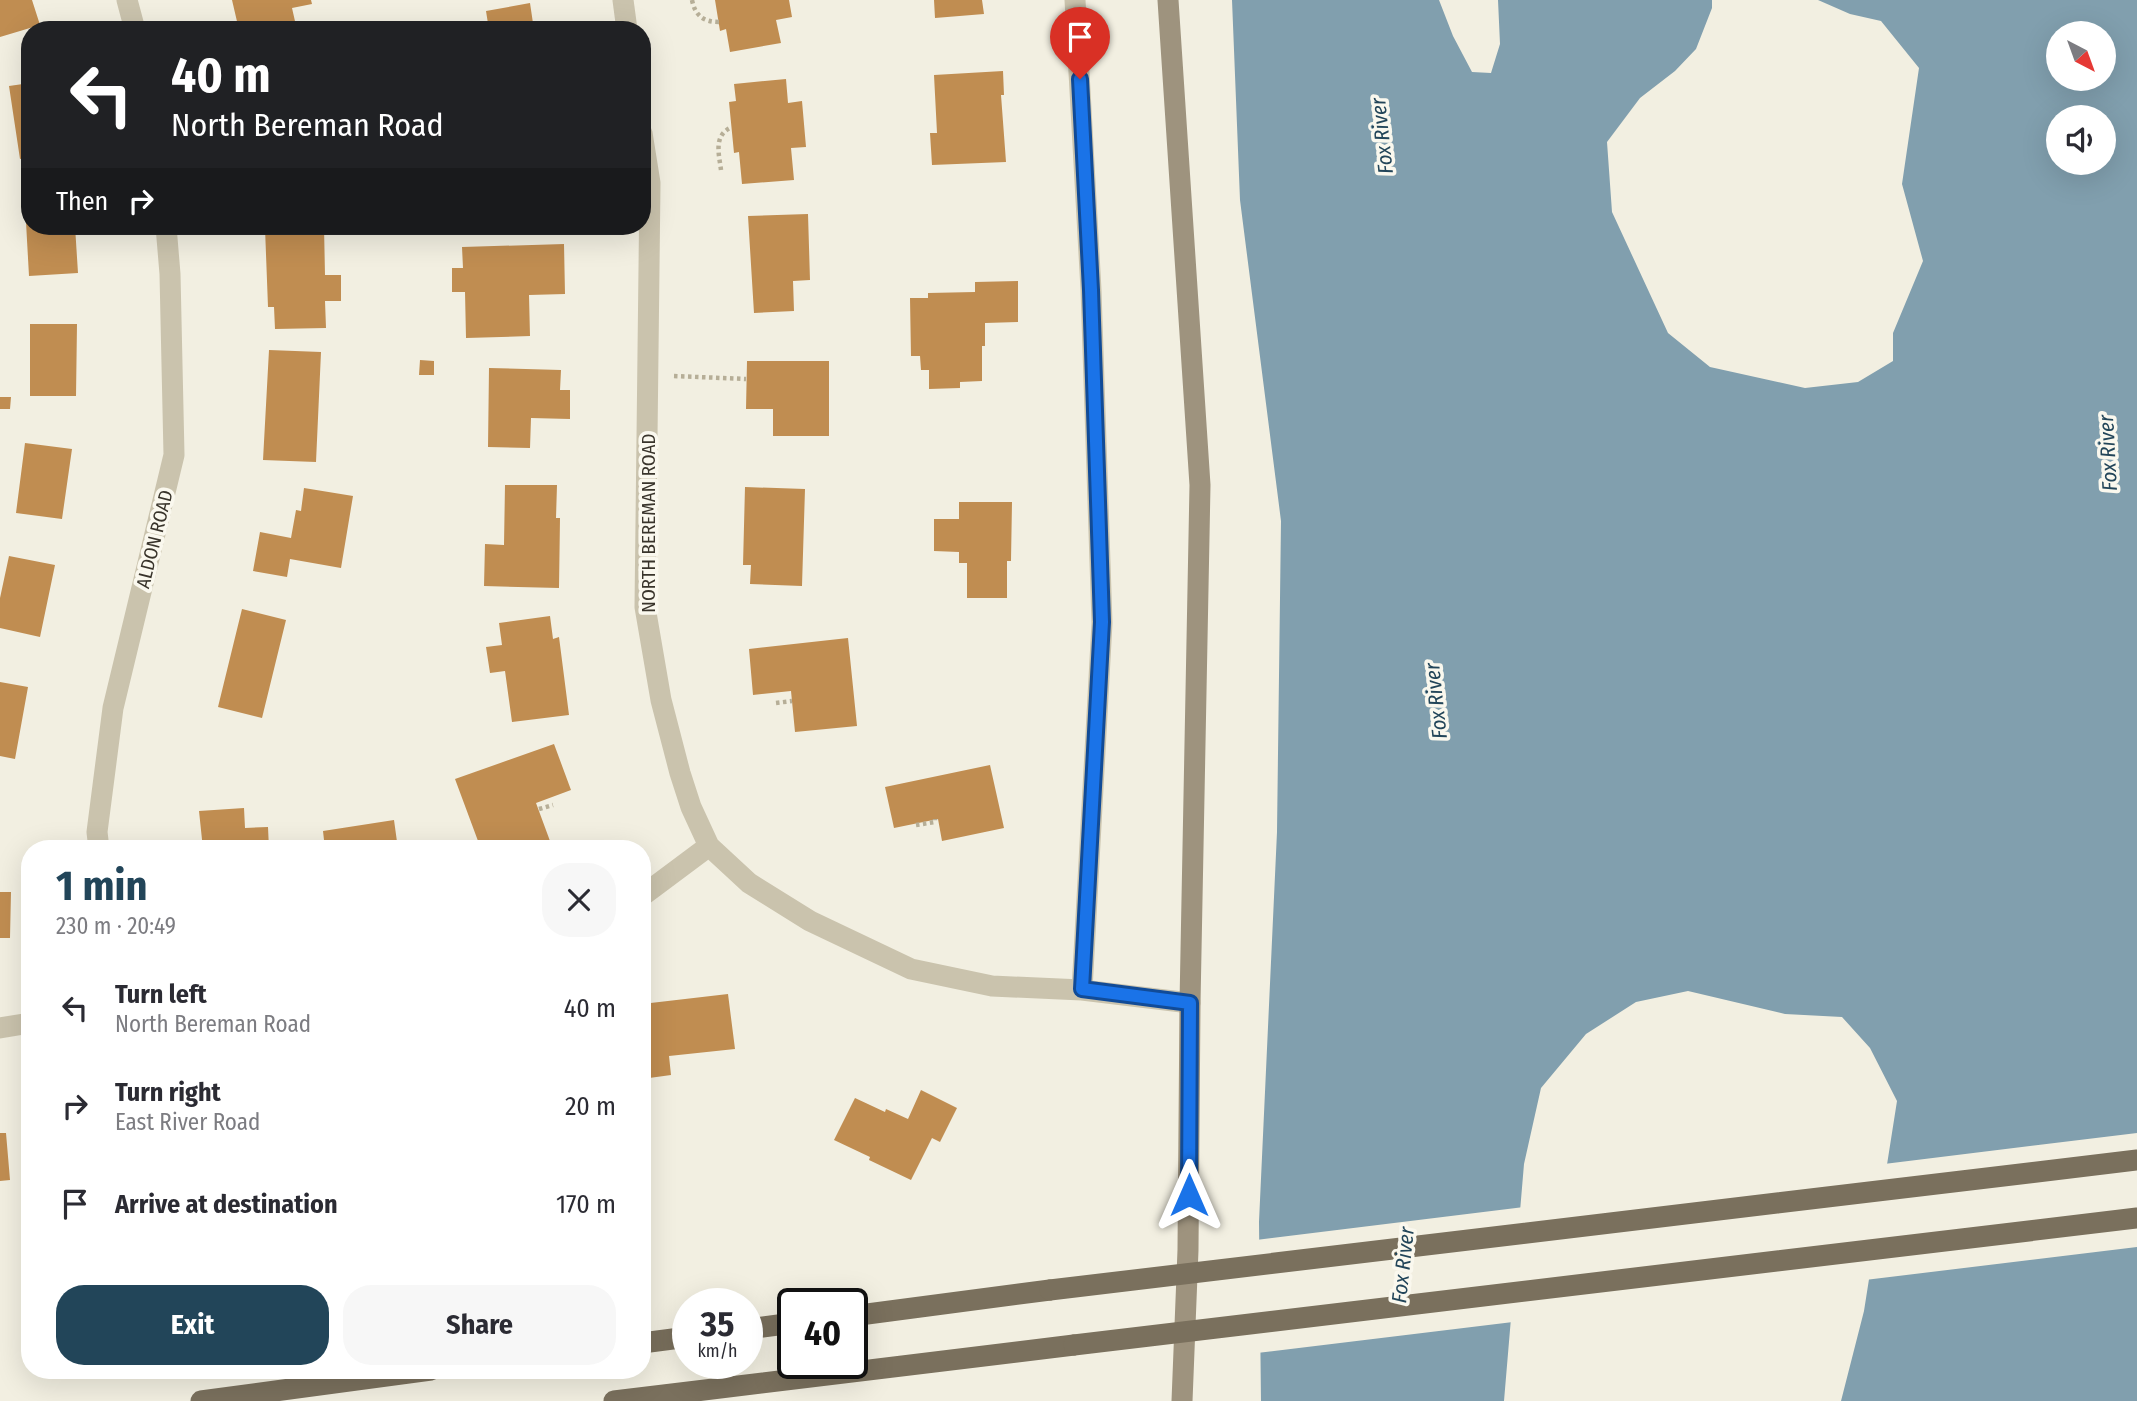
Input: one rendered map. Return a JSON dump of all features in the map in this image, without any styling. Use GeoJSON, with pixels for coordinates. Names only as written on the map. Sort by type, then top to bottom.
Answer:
{"type":"FeatureCollection","features":[{"type":"Feature","properties":{"kind":"main road"},"geometry":{"type":"LineString","coordinates":[[868,1314],[2137,1160]]}},
{"type":"Feature","properties":{"kind":"main road"},"geometry":{"type":"LineString","coordinates":[[614,1401],[2137,1218]]}},
{"type":"Feature","properties":{"kind":"main road"},"geometry":{"type":"LineString","coordinates":[[651,1342],[672,1339]]}},
{"type":"Feature","properties":{"kind":"main road"},"geometry":{"type":"LineString","coordinates":[[201,1401],[364,1379]]}},
{"type":"Feature","properties":{"kind":"street"},"geometry":{"type":"LineString","coordinates":[[127,0],[133,21]]}},
{"type":"Feature","properties":{"kind":"street"},"geometry":{"type":"LineString","coordinates":[[623,0],[626,21]]}},
{"type":"Feature","properties":{"kind":"street"},"geometry":{"type":"LineString","coordinates":[[1075,0],[1091,290],[1102,622],[1082,989]]}},
{"type":"Feature","properties":{"kind":"street"},"geometry":{"type":"LineString","coordinates":[[1168,0],[1200,485],[1188,1250],[1182,1401]]}},
{"type":"Feature","properties":{"kind":"street","name":"ALDON ROAD"},"geometry":{"type":"LineString","coordinates":[[98,840],[113,708],[174,455],[167,235]]}},
{"type":"Feature","properties":{"kind":"street","name":"NORTH BEREMAN ROAD"},"geometry":{"type":"LineString","coordinates":[[649,235],[645,607],[661,700],[680,773],[691,807],[709,846],[749,883],[810,921],[911,969],[992,986],[1082,989],[1190,1003]]}},
{"type":"Feature","properties":{"kind":"street"},"geometry":{"type":"LineString","coordinates":[[651,889],[709,846]]}},
{"type":"Feature","properties":{"kind":"street"},"geometry":{"type":"LineString","coordinates":[[0,1028],[21,1024]]}},
{"type":"Feature","properties":{"kind":"path"},"geometry":{"type":"LineString","coordinates":[[692,0],[695,13],[703,19],[719,22]]}},
{"type":"Feature","properties":{"kind":"path"},"geometry":{"type":"LineString","coordinates":[[720,170],[718,140],[724,130],[732,127]]}},
{"type":"Feature","properties":{"kind":"path"},"geometry":{"type":"LineString","coordinates":[[648,375],[746,379]]}},
{"type":"Feature","properties":{"kind":"path"},"geometry":{"type":"LineString","coordinates":[[776,703],[792,701]]}},
{"type":"Feature","properties":{"kind":"path"},"geometry":{"type":"LineString","coordinates":[[538,809],[553,805]]}},
{"type":"Feature","properties":{"kind":"path"},"geometry":{"type":"LineString","coordinates":[[916,825],[935,822],[935,819]]}},
{"type":"Feature","properties":{"kind":"water","name":"Fox River"},"geometry":{"type":"Polygon","coordinates":[[[1232,0],[1439,0],[1453,36],[1472,72],[1491,73],[1500,44],[1498,0],[1712,0],[1712,8],[1696,49],[1675,71],[1640,98],[1607,142],[1612,212],[1668,333],[1710,367],[1805,388],[1858,382],[1893,361],[1893,333],[1923,261],[1902,184],[1919,68],[1881,21],[1850,14],[1818,0],[2137,0],[2137,1401],[1841,1401],[1864,1311],[1897,1101],[1870,1048],[1842,1017],[1785,1014],[1688,991],[1636,1002],[1586,1034],[1541,1088],[1524,1164],[1504,1401],[1261,1401],[1259,1222],[1277,832],[1281,521],[1240,200],[1232,0]]]}},
{"type":"Feature","properties":{"kind":"pier"},"geometry":{"type":"Polygon","coordinates":[[[2137,1133],[2137,1247],[1865,1280],[1884,1164],[2137,1133]]]}},
{"type":"Feature","properties":{"kind":"pier"},"geometry":{"type":"Polygon","coordinates":[[[1524,1207],[1513,1322],[1257,1353],[1256,1240],[1524,1207]]]}},
{"type":"Feature","properties":{"kind":"building"},"geometry":{"type":"Polygon","coordinates":[[[0,0],[32,0],[39,21],[21,21],[21,31],[0,37],[0,0]]]}},
{"type":"Feature","properties":{"kind":"building"},"geometry":{"type":"Polygon","coordinates":[[[232,0],[311,0],[312,4],[292,8],[295,21],[237,21],[232,0]]]}},
{"type":"Feature","properties":{"kind":"building"},"geometry":{"type":"Polygon","coordinates":[[[715,0],[789,0],[792,17],[776,20],[781,43],[730,52],[726,29],[720,31],[715,0]]]}},
{"type":"Feature","properties":{"kind":"building"},"geometry":{"type":"Polygon","coordinates":[[[934,0],[982,0],[984,14],[935,18],[934,0]]]}},
{"type":"Feature","properties":{"kind":"building"},"geometry":{"type":"Polygon","coordinates":[[[530,3],[533,21],[488,21],[486,11],[530,3]]]}},
{"type":"Feature","properties":{"kind":"building"},"geometry":{"type":"Polygon","coordinates":[[[1003,71],[1004,95],[1001,95],[1006,162],[932,165],[930,133],[937,133],[934,75],[1003,71]]]}},
{"type":"Feature","properties":{"kind":"building"},"geometry":{"type":"Polygon","coordinates":[[[786,79],[788,103],[802,101],[806,147],[791,148],[794,180],[742,184],[739,152],[734,153],[729,102],[736,101],[734,84],[786,79]]]}},
{"type":"Feature","properties":{"kind":"building"},"geometry":{"type":"Polygon","coordinates":[[[21,84],[20,159],[9,86],[21,84]]]}},
{"type":"Feature","properties":{"kind":"building"},"geometry":{"type":"Polygon","coordinates":[[[808,214],[810,280],[793,281],[794,311],[754,313],[748,216],[808,214]]]}},
{"type":"Feature","properties":{"kind":"building"},"geometry":{"type":"Polygon","coordinates":[[[27,235],[76,235],[78,273],[29,276],[27,235]]]}},
{"type":"Feature","properties":{"kind":"building"},"geometry":{"type":"Polygon","coordinates":[[[265,235],[324,235],[325,275],[341,275],[341,301],[325,301],[326,328],[275,329],[274,307],[268,307],[265,235]]]}},
{"type":"Feature","properties":{"kind":"building"},"geometry":{"type":"Polygon","coordinates":[[[564,244],[565,294],[529,295],[530,336],[466,338],[465,292],[452,292],[452,268],[463,268],[462,247],[564,244]]]}},
{"type":"Feature","properties":{"kind":"building"},"geometry":{"type":"Polygon","coordinates":[[[1018,281],[1018,322],[985,323],[982,381],[960,382],[960,388],[929,389],[929,370],[921,370],[920,356],[911,356],[910,298],[928,298],[928,293],[975,292],[975,282],[1018,281]]]}},
{"type":"Feature","properties":{"kind":"building"},"geometry":{"type":"Polygon","coordinates":[[[30,324],[77,324],[76,396],[30,396],[30,324]]]}},
{"type":"Feature","properties":{"kind":"building"},"geometry":{"type":"Polygon","coordinates":[[[269,350],[321,352],[316,462],[263,460],[269,350]]]}},
{"type":"Feature","properties":{"kind":"building"},"geometry":{"type":"Polygon","coordinates":[[[420,360],[434,361],[434,375],[419,375],[420,360]]]}},
{"type":"Feature","properties":{"kind":"building"},"geometry":{"type":"Polygon","coordinates":[[[747,361],[829,361],[829,436],[773,436],[773,409],[746,409],[747,361]]]}},
{"type":"Feature","properties":{"kind":"building"},"geometry":{"type":"Polygon","coordinates":[[[489,368],[561,370],[560,390],[570,390],[570,419],[531,418],[530,448],[488,447],[489,368]]]}},
{"type":"Feature","properties":{"kind":"building"},"geometry":{"type":"Polygon","coordinates":[[[0,397],[11,397],[10,409],[0,409],[0,397]]]}},
{"type":"Feature","properties":{"kind":"building"},"geometry":{"type":"Polygon","coordinates":[[[25,443],[72,449],[62,519],[16,513],[25,443]]]}},
{"type":"Feature","properties":{"kind":"building"},"geometry":{"type":"Polygon","coordinates":[[[505,485],[557,485],[556,518],[560,518],[559,588],[484,586],[485,544],[504,545],[505,485]]]}},
{"type":"Feature","properties":{"kind":"building"},"geometry":{"type":"Polygon","coordinates":[[[745,487],[805,489],[802,586],[750,584],[751,565],[743,565],[745,487]]]}},
{"type":"Feature","properties":{"kind":"building"},"geometry":{"type":"Polygon","coordinates":[[[304,488],[353,496],[341,568],[290,559],[287,577],[253,571],[260,532],[291,538],[296,510],[301,511],[304,488]]]}},
{"type":"Feature","properties":{"kind":"building"},"geometry":{"type":"Polygon","coordinates":[[[959,502],[1012,502],[1007,598],[967,598],[967,563],[959,563],[959,552],[934,551],[934,519],[959,519],[959,502]]]}},
{"type":"Feature","properties":{"kind":"building"},"geometry":{"type":"Polygon","coordinates":[[[9,556],[55,565],[40,637],[0,628],[0,598],[9,556]]]}},
{"type":"Feature","properties":{"kind":"building"},"geometry":{"type":"Polygon","coordinates":[[[242,609],[286,620],[262,718],[218,707],[242,609]]]}},
{"type":"Feature","properties":{"kind":"building"},"geometry":{"type":"Polygon","coordinates":[[[550,616],[553,639],[559,637],[569,715],[512,722],[505,671],[490,673],[486,647],[502,645],[499,623],[550,616]]]}},
{"type":"Feature","properties":{"kind":"building"},"geometry":{"type":"Polygon","coordinates":[[[848,638],[857,726],[795,732],[791,691],[753,695],[749,649],[848,638]]]}},
{"type":"Feature","properties":{"kind":"building"},"geometry":{"type":"Polygon","coordinates":[[[0,682],[28,687],[15,759],[0,756],[0,682]]]}},
{"type":"Feature","properties":{"kind":"building"},"geometry":{"type":"Polygon","coordinates":[[[554,744],[571,790],[536,803],[550,840],[478,840],[455,779],[554,744]]]}},
{"type":"Feature","properties":{"kind":"building"},"geometry":{"type":"Polygon","coordinates":[[[990,765],[1004,828],[942,841],[938,819],[894,828],[885,787],[990,765]]]}},
{"type":"Feature","properties":{"kind":"building"},"geometry":{"type":"Polygon","coordinates":[[[244,808],[245,828],[268,827],[269,840],[202,840],[199,811],[244,808]]]}},
{"type":"Feature","properties":{"kind":"building"},"geometry":{"type":"Polygon","coordinates":[[[394,820],[397,840],[324,840],[323,831],[394,820]]]}},
{"type":"Feature","properties":{"kind":"building"},"geometry":{"type":"Polygon","coordinates":[[[0,892],[11,892],[10,938],[0,938],[0,892]]]}},
{"type":"Feature","properties":{"kind":"building"},"geometry":{"type":"Polygon","coordinates":[[[728,994],[735,1049],[669,1056],[671,1075],[651,1078],[651,1003],[728,994]]]}},
{"type":"Feature","properties":{"kind":"building"},"geometry":{"type":"Polygon","coordinates":[[[921,1090],[957,1108],[940,1142],[932,1138],[911,1180],[834,1140],[855,1098],[908,1119],[921,1090]]]}},
{"type":"Feature","properties":{"kind":"building"},"geometry":{"type":"Polygon","coordinates":[[[0,1133],[6,1133],[10,1180],[0,1181],[0,1133]]]}},
{"type":"Feature","properties":{"kind":"route"},"geometry":{"type":"LineString","coordinates":[[1080,79],[1091,290],[1102,622],[1082,989],[1190,1003],[1189,1195]]}}]}
